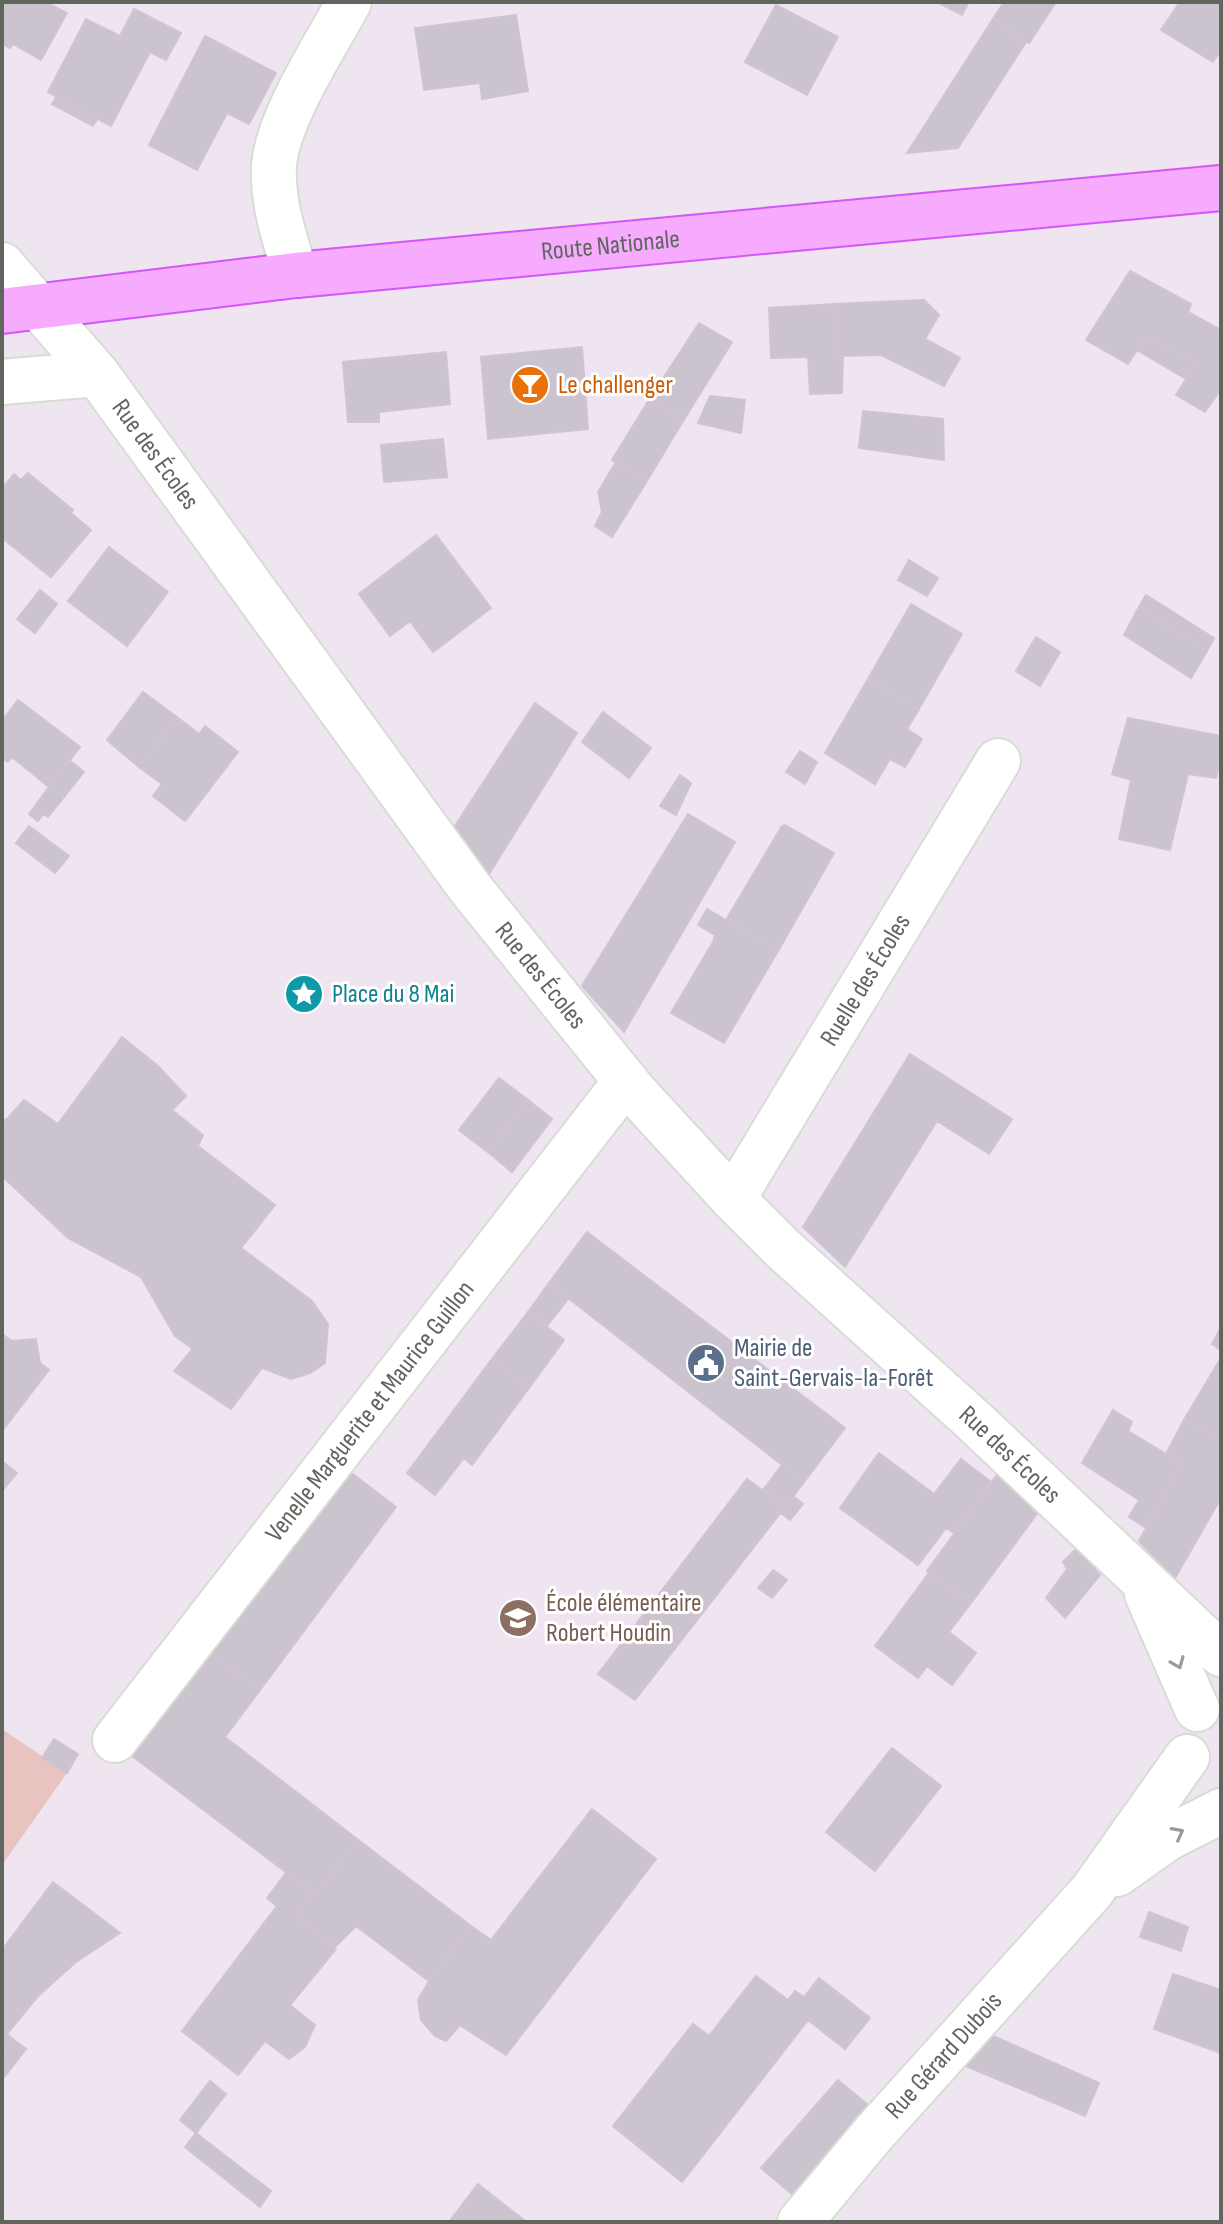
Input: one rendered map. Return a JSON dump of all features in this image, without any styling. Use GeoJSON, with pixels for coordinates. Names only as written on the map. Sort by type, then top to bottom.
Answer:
{"type":"FeatureCollection","features":[{"type":"Feature","properties":{"kind":"main road","name":"Route Nationale"},"geometry":{"type":"LineString","coordinates":[[20,309],[296,275],[1221,188]]}},
{"type":"Feature","properties":{"kind":"street"},"geometry":{"type":"LineString","coordinates":[[296,275],[279,221],[274,166],[283,126],[349,2]]}},
{"type":"Feature","properties":{"kind":"street","name":"Rue des Écoles"},"geometry":{"type":"LineString","coordinates":[[2,265],[20,309],[97,374],[470,888],[626,1081],[781,1247],[1132,1567],[1221,1654]]}},
{"type":"Feature","properties":{"kind":"street"},"geometry":{"type":"LineString","coordinates":[[2,382],[97,374]]}},
{"type":"Feature","properties":{"kind":"street","name":"Ruelle des Écoles"},"geometry":{"type":"LineString","coordinates":[[733,1199],[998,761]]}},
{"type":"Feature","properties":{"kind":"street","name":"Venelle Marguerite et Maurice Guillon"},"geometry":{"type":"LineString","coordinates":[[115,1740],[626,1081]]}},
{"type":"Feature","properties":{"kind":"street","name":"Rue des Écoles"},"geometry":{"type":"LineString","coordinates":[[1132,1567],[1209,1699]]}},
{"type":"Feature","properties":{"kind":"street"},"geometry":{"type":"LineString","coordinates":[[1209,1699],[1187,1733],[1187,1757],[1199,1783],[1221,1798]]}},
{"type":"Feature","properties":{"kind":"street","name":"Rue Gérard Dubois"},"geometry":{"type":"LineString","coordinates":[[800,2222],[874,2133],[1092,1891],[1187,1757]]}},
{"type":"Feature","properties":{"kind":"street","name":"Rue Gérard Dubois"},"geometry":{"type":"LineString","coordinates":[[1092,1891],[1168,1838],[1221,1811]]}},
{"type":"Feature","properties":{"kind":"shaded area"},"geometry":{"type":"Polygon","coordinates":[[[2,1729],[67,1773],[2,1865],[2,1729]]]}},
{"type":"Feature","properties":{"kind":"building"},"geometry":{"type":"Polygon","coordinates":[[[2,2],[45,2],[67,13],[41,60],[13,44],[10,48],[2,44],[2,2]]]}},
{"type":"Feature","properties":{"kind":"building"},"geometry":{"type":"Polygon","coordinates":[[[937,2],[969,2],[962,15],[937,2]]]}},
{"type":"Feature","properties":{"kind":"building"},"geometry":{"type":"Polygon","coordinates":[[[1004,2],[1056,2],[1029,43],[993,19],[1004,2]]]}},
{"type":"Feature","properties":{"kind":"building"},"geometry":{"type":"Polygon","coordinates":[[[1180,2],[1221,2],[1221,50],[1213,62],[1161,30],[1180,2]]]}},
{"type":"Feature","properties":{"kind":"building"},"geometry":{"type":"Polygon","coordinates":[[[776,5],[838,37],[807,95],[745,62],[776,5]]]}},
{"type":"Feature","properties":{"kind":"building"},"geometry":{"type":"Polygon","coordinates":[[[134,9],[181,33],[166,60],[150,52],[111,126],[48,92],[86,19],[120,36],[134,9]]]}},
{"type":"Feature","properties":{"kind":"building"},"geometry":{"type":"Polygon","coordinates":[[[516,15],[528,91],[482,99],[480,83],[424,90],[415,28],[516,15]]]}},
{"type":"Feature","properties":{"kind":"building"},"geometry":{"type":"Polygon","coordinates":[[[993,19],[1026,42],[958,148],[907,153],[993,19]]]}},
{"type":"Feature","properties":{"kind":"building"},"geometry":{"type":"Polygon","coordinates":[[[205,36],[276,73],[249,124],[227,113],[197,170],[149,145],[205,36]]]}},
{"type":"Feature","properties":{"kind":"building"},"geometry":{"type":"Polygon","coordinates":[[[57,96],[98,118],[93,126],[52,104],[57,96]]]}},
{"type":"Feature","properties":{"kind":"building"},"geometry":{"type":"Polygon","coordinates":[[[1130,271],[1191,304],[1188,312],[1221,330],[1221,389],[1205,412],[1176,395],[1196,363],[1147,335],[1128,364],[1086,340],[1130,271]]]}},
{"type":"Feature","properties":{"kind":"building"},"geometry":{"type":"Polygon","coordinates":[[[924,300],[939,315],[925,339],[960,358],[944,386],[881,355],[834,356],[834,304],[924,300]]]}},
{"type":"Feature","properties":{"kind":"building"},"geometry":{"type":"Polygon","coordinates":[[[834,304],[834,356],[843,356],[842,393],[810,394],[808,357],[771,358],[769,308],[834,304]]]}},
{"type":"Feature","properties":{"kind":"building"},"geometry":{"type":"Polygon","coordinates":[[[699,323],[732,342],[683,421],[649,400],[699,323]]]}},
{"type":"Feature","properties":{"kind":"building"},"geometry":{"type":"Polygon","coordinates":[[[1147,335],[1196,363],[1186,379],[1137,350],[1147,335]]]}},
{"type":"Feature","properties":{"kind":"building"},"geometry":{"type":"Polygon","coordinates":[[[582,347],[588,429],[488,439],[481,357],[582,347]]]}},
{"type":"Feature","properties":{"kind":"building"},"geometry":{"type":"Polygon","coordinates":[[[446,352],[450,404],[379,412],[379,422],[348,422],[343,362],[446,352]]]}},
{"type":"Feature","properties":{"kind":"building"},"geometry":{"type":"Polygon","coordinates":[[[710,396],[745,400],[741,433],[698,423],[710,396]]]}},
{"type":"Feature","properties":{"kind":"building"},"geometry":{"type":"Polygon","coordinates":[[[649,400],[683,421],[647,481],[612,460],[649,400]]]}},
{"type":"Feature","properties":{"kind":"building"},"geometry":{"type":"Polygon","coordinates":[[[863,411],[943,419],[944,460],[859,448],[863,411]]]}},
{"type":"Feature","properties":{"kind":"building"},"geometry":{"type":"Polygon","coordinates":[[[443,439],[447,477],[384,482],[381,445],[443,439]]]}},
{"type":"Feature","properties":{"kind":"building"},"geometry":{"type":"Polygon","coordinates":[[[616,462],[647,481],[612,537],[595,526],[602,512],[598,492],[616,462]]]}},
{"type":"Feature","properties":{"kind":"building"},"geometry":{"type":"Polygon","coordinates":[[[28,473],[73,510],[71,513],[91,530],[51,577],[2,538],[2,489],[14,474],[21,480],[28,473]]]}},
{"type":"Feature","properties":{"kind":"building"},"geometry":{"type":"Polygon","coordinates":[[[436,535],[491,608],[433,652],[410,621],[390,636],[359,594],[436,535]]]}},
{"type":"Feature","properties":{"kind":"building"},"geometry":{"type":"Polygon","coordinates":[[[109,547],[168,592],[127,646],[68,601],[109,547]]]}},
{"type":"Feature","properties":{"kind":"building"},"geometry":{"type":"Polygon","coordinates":[[[909,560],[938,578],[927,596],[898,580],[909,560]]]}},
{"type":"Feature","properties":{"kind":"building"},"geometry":{"type":"Polygon","coordinates":[[[40,590],[57,604],[35,633],[17,619],[40,590]]]}},
{"type":"Feature","properties":{"kind":"building"},"geometry":{"type":"Polygon","coordinates":[[[1146,595],[1214,638],[1207,651],[1139,607],[1146,595]]]}},
{"type":"Feature","properties":{"kind":"building"},"geometry":{"type":"Polygon","coordinates":[[[911,604],[962,634],[919,709],[868,679],[911,604]]]}},
{"type":"Feature","properties":{"kind":"building"},"geometry":{"type":"Polygon","coordinates":[[[1139,607],[1207,651],[1191,678],[1124,635],[1139,607]]]}},
{"type":"Feature","properties":{"kind":"building"},"geometry":{"type":"Polygon","coordinates":[[[1036,637],[1060,652],[1040,686],[1016,671],[1036,637]]]}},
{"type":"Feature","properties":{"kind":"building"},"geometry":{"type":"Polygon","coordinates":[[[868,679],[919,709],[907,729],[922,739],[905,767],[890,759],[875,784],[825,753],[868,679]]]}},
{"type":"Feature","properties":{"kind":"building"},"geometry":{"type":"Polygon","coordinates":[[[143,692],[177,717],[139,767],[107,740],[143,692]]]}},
{"type":"Feature","properties":{"kind":"building"},"geometry":{"type":"Polygon","coordinates":[[[18,700],[80,747],[49,787],[12,757],[8,762],[2,758],[2,721],[18,700]]]}},
{"type":"Feature","properties":{"kind":"building"},"geometry":{"type":"Polygon","coordinates":[[[535,703],[577,733],[489,874],[453,829],[535,703]]]}},
{"type":"Feature","properties":{"kind":"building"},"geometry":{"type":"Polygon","coordinates":[[[603,712],[651,748],[629,778],[582,742],[603,712]]]}},
{"type":"Feature","properties":{"kind":"building"},"geometry":{"type":"Polygon","coordinates":[[[177,717],[199,734],[205,726],[238,752],[185,821],[153,796],[162,784],[139,767],[177,717]]]}},
{"type":"Feature","properties":{"kind":"building"},"geometry":{"type":"Polygon","coordinates":[[[1128,718],[1221,736],[1216,778],[1188,774],[1170,850],[1119,839],[1131,780],[1112,774],[1128,718]]]}},
{"type":"Feature","properties":{"kind":"building"},"geometry":{"type":"Polygon","coordinates":[[[800,751],[817,762],[805,784],[786,772],[800,751]]]}},
{"type":"Feature","properties":{"kind":"building"},"geometry":{"type":"Polygon","coordinates":[[[69,760],[84,772],[48,817],[43,814],[38,821],[29,814],[69,760]]]}},
{"type":"Feature","properties":{"kind":"building"},"geometry":{"type":"Polygon","coordinates":[[[680,775],[691,783],[676,815],[660,806],[680,775]]]}},
{"type":"Feature","properties":{"kind":"building"},"geometry":{"type":"Polygon","coordinates":[[[688,814],[735,842],[624,1032],[582,986],[688,814]]]}},
{"type":"Feature","properties":{"kind":"building"},"geometry":{"type":"Polygon","coordinates":[[[785,825],[834,853],[778,951],[726,920],[785,825]]]}},
{"type":"Feature","properties":{"kind":"building"},"geometry":{"type":"Polygon","coordinates":[[[29,826],[69,856],[55,873],[16,843],[29,826]]]}},
{"type":"Feature","properties":{"kind":"building"},"geometry":{"type":"Polygon","coordinates":[[[707,909],[778,951],[724,1043],[671,1013],[713,942],[715,935],[698,925],[707,909]]]}},
{"type":"Feature","properties":{"kind":"building"},"geometry":{"type":"Polygon","coordinates":[[[122,1037],[158,1066],[186,1096],[172,1110],[203,1135],[198,1146],[275,1205],[241,1248],[312,1301],[328,1324],[325,1363],[310,1373],[291,1379],[262,1368],[231,1409],[174,1371],[193,1349],[175,1336],[141,1277],[68,1238],[2,1176],[2,1121],[24,1100],[58,1124],[122,1037]]]}},
{"type":"Feature","properties":{"kind":"building"},"geometry":{"type":"Polygon","coordinates":[[[910,1054],[1012,1119],[989,1154],[937,1121],[845,1267],[803,1227],[910,1054]]]}},
{"type":"Feature","properties":{"kind":"building"},"geometry":{"type":"Polygon","coordinates":[[[499,1078],[528,1100],[488,1152],[459,1130],[499,1078]]]}},
{"type":"Feature","properties":{"kind":"building"},"geometry":{"type":"Polygon","coordinates":[[[528,1100],[552,1119],[512,1172],[488,1152],[528,1100]]]}},
{"type":"Feature","properties":{"kind":"building","name":"Mairie de Saint-Gervais-la-Forêt"},"geometry":{"type":"Polygon","coordinates":[[[587,1232],[845,1428],[804,1482],[549,1283],[587,1232]]]}},
{"type":"Feature","properties":{"kind":"building"},"geometry":{"type":"Polygon","coordinates":[[[549,1283],[568,1299],[547,1326],[528,1312],[549,1283]]]}},
{"type":"Feature","properties":{"kind":"building"},"geometry":{"type":"Polygon","coordinates":[[[528,1312],[564,1340],[529,1388],[492,1359],[528,1312]]]}},
{"type":"Feature","properties":{"kind":"building"},"geometry":{"type":"Polygon","coordinates":[[[1221,1327],[1221,1350],[1212,1344],[1221,1327]]]}},
{"type":"Feature","properties":{"kind":"building"},"geometry":{"type":"Polygon","coordinates":[[[2,1334],[12,1341],[36,1339],[40,1363],[49,1370],[2,1431],[2,1334]]]}},
{"type":"Feature","properties":{"kind":"building"},"geometry":{"type":"Polygon","coordinates":[[[1221,1358],[1221,1441],[1184,1420],[1221,1358]]]}},
{"type":"Feature","properties":{"kind":"building"},"geometry":{"type":"Polygon","coordinates":[[[492,1359],[529,1388],[472,1465],[464,1458],[435,1495],[407,1473],[492,1359]]]}},
{"type":"Feature","properties":{"kind":"building"},"geometry":{"type":"Polygon","coordinates":[[[1113,1410],[1132,1422],[1128,1431],[1181,1463],[1146,1528],[1129,1517],[1139,1500],[1082,1463],[1113,1410]]]}},
{"type":"Feature","properties":{"kind":"building"},"geometry":{"type":"Polygon","coordinates":[[[1184,1420],[1221,1441],[1221,1498],[1175,1578],[1139,1541],[1181,1463],[1166,1454],[1184,1420]]]}},
{"type":"Feature","properties":{"kind":"building"},"geometry":{"type":"Polygon","coordinates":[[[879,1453],[934,1494],[961,1459],[991,1482],[954,1533],[946,1528],[918,1565],[840,1508],[879,1453]]]}},
{"type":"Feature","properties":{"kind":"building"},"geometry":{"type":"Polygon","coordinates":[[[2,1461],[17,1473],[2,1491],[2,1461]]]}},
{"type":"Feature","properties":{"kind":"building"},"geometry":{"type":"Polygon","coordinates":[[[341,1465],[396,1507],[260,1690],[203,1649],[341,1465]]]}},
{"type":"Feature","properties":{"kind":"building"},"geometry":{"type":"Polygon","coordinates":[[[782,1465],[804,1482],[785,1507],[763,1490],[782,1465]]]}},
{"type":"Feature","properties":{"kind":"building"},"geometry":{"type":"Polygon","coordinates":[[[997,1475],[1042,1507],[971,1603],[927,1571],[997,1475]]]}},
{"type":"Feature","properties":{"kind":"building"},"geometry":{"type":"Polygon","coordinates":[[[747,1479],[785,1507],[635,1700],[598,1674],[747,1479]]]}},
{"type":"Feature","properties":{"kind":"building"},"geometry":{"type":"Polygon","coordinates":[[[793,1496],[803,1504],[790,1520],[780,1512],[793,1496]]]}},
{"type":"Feature","properties":{"kind":"building"},"geometry":{"type":"Polygon","coordinates":[[[1077,1548],[1100,1575],[1065,1618],[1046,1598],[1067,1569],[1063,1562],[1077,1548]]]}},
{"type":"Feature","properties":{"kind":"building"},"geometry":{"type":"Polygon","coordinates":[[[773,1570],[787,1580],[772,1598],[758,1588],[773,1570]]]}},
{"type":"Feature","properties":{"kind":"building"},"geometry":{"type":"Polygon","coordinates":[[[929,1573],[971,1603],[949,1632],[976,1653],[952,1685],[927,1666],[918,1678],[875,1646],[929,1573]]]}},
{"type":"Feature","properties":{"kind":"building"},"geometry":{"type":"Polygon","coordinates":[[[203,1649],[260,1690],[225,1737],[357,1839],[316,1895],[127,1752],[203,1649]]]}},
{"type":"Feature","properties":{"kind":"building"},"geometry":{"type":"Polygon","coordinates":[[[54,1739],[78,1754],[67,1773],[42,1758],[54,1739]]]}},
{"type":"Feature","properties":{"kind":"building"},"geometry":{"type":"Polygon","coordinates":[[[892,1748],[941,1786],[875,1871],[826,1832],[892,1748]]]}},
{"type":"Feature","properties":{"kind":"building"},"geometry":{"type":"Polygon","coordinates":[[[592,1809],[656,1859],[506,2055],[460,2025],[446,2041],[435,2036],[421,2020],[418,2000],[429,1981],[471,1926],[491,1940],[592,1809]]]}},
{"type":"Feature","properties":{"kind":"building"},"geometry":{"type":"Polygon","coordinates":[[[357,1839],[471,1926],[429,1981],[356,1926],[335,1947],[295,1916],[316,1895],[357,1839]]]}},
{"type":"Feature","properties":{"kind":"building"},"geometry":{"type":"Polygon","coordinates":[[[286,1873],[314,1894],[295,1916],[336,1949],[290,2005],[315,2025],[305,2047],[289,2059],[265,2041],[238,2075],[182,2031],[277,1906],[267,1898],[286,1873]]]}},
{"type":"Feature","properties":{"kind":"building"},"geometry":{"type":"Polygon","coordinates":[[[53,1882],[120,1933],[76,1962],[38,1996],[7,2034],[14,2040],[2,2055],[2,1950],[53,1882]]]}},
{"type":"Feature","properties":{"kind":"building"},"geometry":{"type":"Polygon","coordinates":[[[1149,1912],[1188,1927],[1181,1951],[1140,1937],[1149,1912]]]}},
{"type":"Feature","properties":{"kind":"building"},"geometry":{"type":"Polygon","coordinates":[[[1173,1974],[1221,1990],[1221,2053],[1154,2029],[1173,1974]]]}},
{"type":"Feature","properties":{"kind":"building"},"geometry":{"type":"Polygon","coordinates":[[[756,1976],[788,2000],[795,1991],[804,1997],[819,1978],[870,2018],[845,2049],[808,2020],[682,2182],[613,2126],[693,2024],[709,2036],[756,1976]]]}},
{"type":"Feature","properties":{"kind":"building"},"geometry":{"type":"Polygon","coordinates":[[[993,2036],[1099,2083],[1085,2116],[966,2066],[993,2036]]]}},
{"type":"Feature","properties":{"kind":"building"},"geometry":{"type":"Polygon","coordinates":[[[14,2040],[26,2049],[2,2080],[2,2055],[14,2040]]]}},
{"type":"Feature","properties":{"kind":"building"},"geometry":{"type":"Polygon","coordinates":[[[838,2080],[868,2105],[792,2194],[761,2168],[838,2080]]]}},
{"type":"Feature","properties":{"kind":"building"},"geometry":{"type":"Polygon","coordinates":[[[210,2081],[226,2094],[196,2133],[180,2120],[210,2081]]]}},
{"type":"Feature","properties":{"kind":"building"},"geometry":{"type":"Polygon","coordinates":[[[196,2133],[271,2191],[260,2207],[185,2147],[196,2133]]]}},
{"type":"Feature","properties":{"kind":"building"},"geometry":{"type":"Polygon","coordinates":[[[478,2184],[525,2221],[525,2222],[449,2222],[478,2184]]]}},
{"type":"Feature","properties":{"kind":"place","name":"Le challenger"},"geometry":{"type":"Point","coordinates":[530,385]}},
{"type":"Feature","properties":{"kind":"place","name":"Place du 8 Mai"},"geometry":{"type":"Point","coordinates":[304,994]}},
{"type":"Feature","properties":{"kind":"place","name":"Mairie de Saint-Gervais-la-Forêt"},"geometry":{"type":"Point","coordinates":[706,1363]}},
{"type":"Feature","properties":{"kind":"place","name":"École élémentaire Robert Houdin"},"geometry":{"type":"Point","coordinates":[518,1618]}}]}
